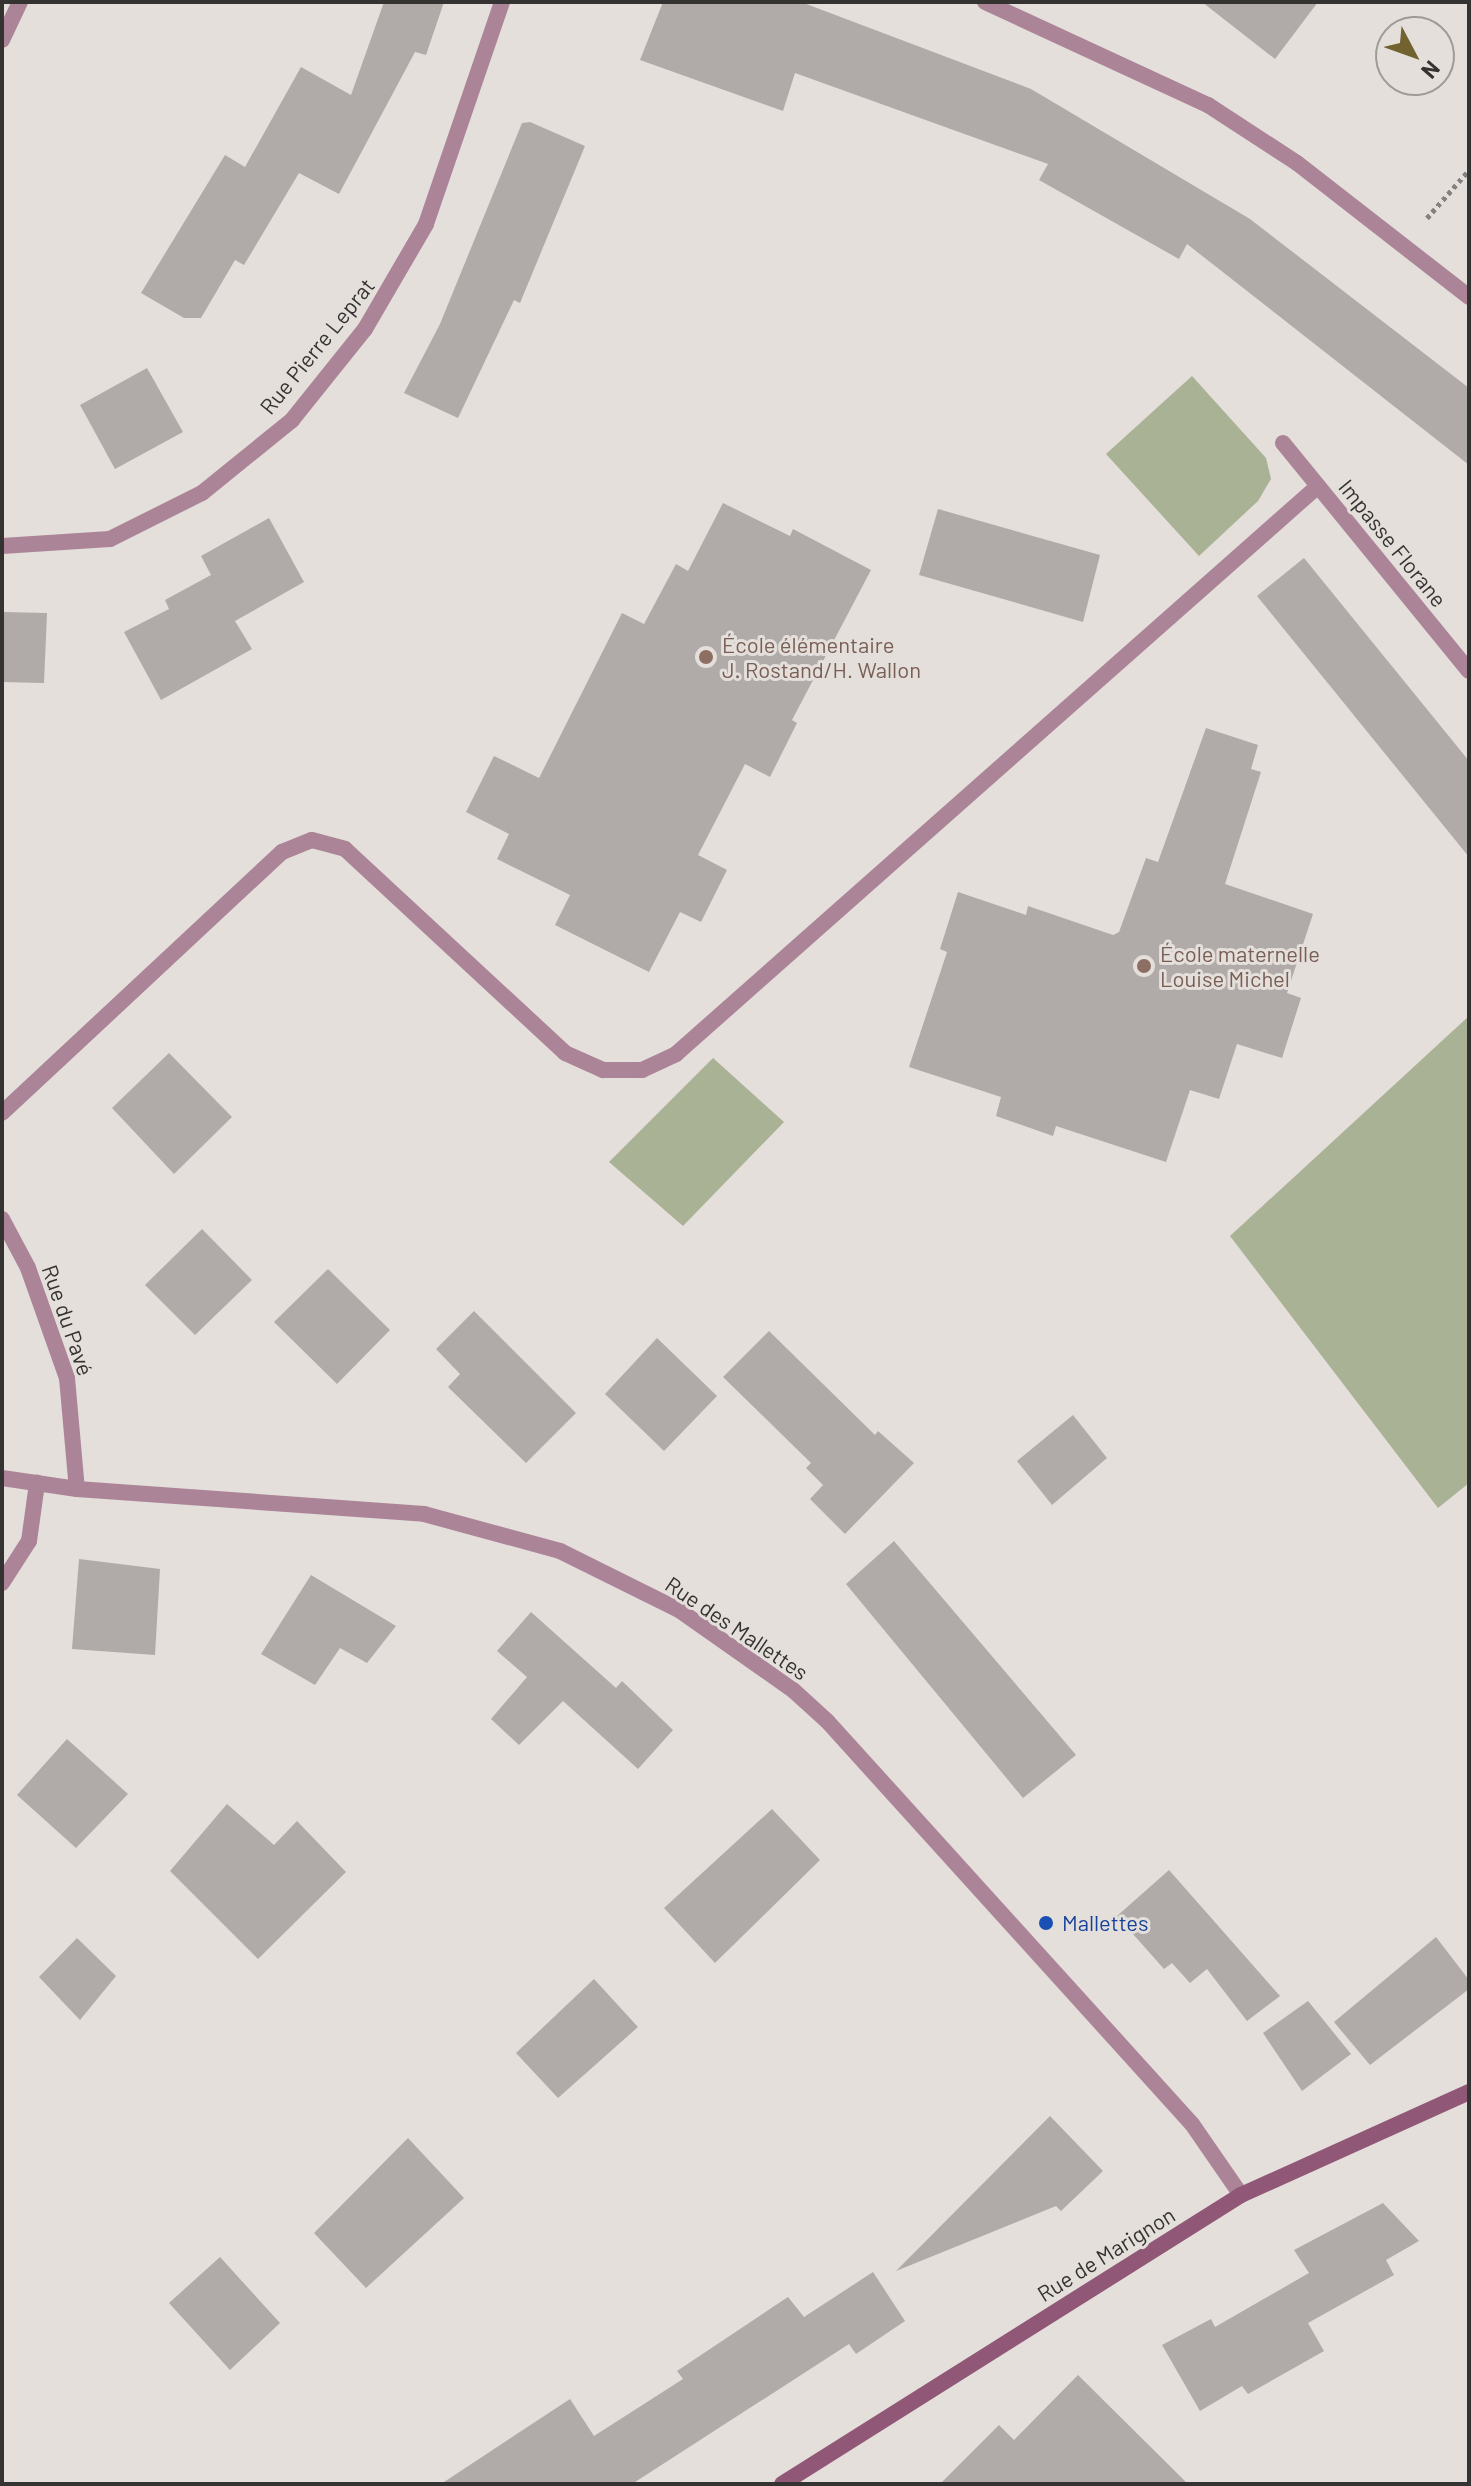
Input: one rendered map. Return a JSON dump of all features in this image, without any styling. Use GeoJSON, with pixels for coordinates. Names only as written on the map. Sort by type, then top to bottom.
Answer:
{"type":"FeatureCollection","features":[{"type":"Feature","properties":{"kind":"street"},"geometry":{"type":"LineString","coordinates":[[2,40],[20,2]]}},
{"type":"Feature","properties":{"kind":"street","name":"Rue Pierre Leprat"},"geometry":{"type":"LineString","coordinates":[[2,546],[110,539],[202,493],[292,420],[365,329],[419,237],[502,2]]}},
{"type":"Feature","properties":{"kind":"street"},"geometry":{"type":"LineString","coordinates":[[985,2],[1208,105],[1297,163],[1469,297]]}},
{"type":"Feature","properties":{"kind":"street","name":"Impasse Florane"},"geometry":{"type":"LineString","coordinates":[[1283,443],[1469,671]]}},
{"type":"Feature","properties":{"kind":"street"},"geometry":{"type":"LineString","coordinates":[[2,1113],[282,852],[312,840],[345,849],[565,1053],[603,1070],[642,1070],[653,1065],[676,1054],[1318,486]]}},
{"type":"Feature","properties":{"kind":"street","name":"Rue du Pavé"},"geometry":{"type":"LineString","coordinates":[[2,1219],[28,1268],[67,1378],[77,1489]]}},
{"type":"Feature","properties":{"kind":"street","name":"Rue des Mallettes"},"geometry":{"type":"LineString","coordinates":[[2,1478],[77,1489],[424,1514],[560,1551],[679,1610],[793,1690],[828,1722],[1192,2124],[1241,2195]]}},
{"type":"Feature","properties":{"kind":"street"},"geometry":{"type":"LineString","coordinates":[[2,1583],[29,1541],[37,1483]]}},
{"type":"Feature","properties":{"kind":"street","name":"Rue de Marignon"},"geometry":{"type":"LineString","coordinates":[[782,2484],[1241,2195],[1469,2092]]}},
{"type":"Feature","properties":{"kind":"path"},"geometry":{"type":"LineString","coordinates":[[1398,241],[1440,206],[1469,170]]}},
{"type":"Feature","properties":{"kind":"green space"},"geometry":{"type":"Polygon","coordinates":[[[1192,376],[1266,458],[1271,479],[1258,501],[1199,556],[1106,454],[1192,376]]]}},
{"type":"Feature","properties":{"kind":"green space"},"geometry":{"type":"Polygon","coordinates":[[[1469,1016],[1469,1483],[1438,1508],[1230,1236],[1469,1016]]]}},
{"type":"Feature","properties":{"kind":"green space"},"geometry":{"type":"Polygon","coordinates":[[[713,1058],[784,1122],[683,1226],[609,1162],[713,1058]]]}},
{"type":"Feature","properties":{"kind":"building"},"geometry":{"type":"Polygon","coordinates":[[[384,2],[444,2],[426,55],[415,52],[339,194],[299,173],[244,265],[235,260],[201,318],[184,318],[141,293],[225,155],[245,167],[301,67],[351,95],[384,2]]]}},
{"type":"Feature","properties":{"kind":"building"},"geometry":{"type":"Polygon","coordinates":[[[663,2],[801,2],[1031,89],[1250,219],[1469,388],[1469,465],[1187,244],[1179,259],[1039,180],[1048,164],[795,73],[783,111],[640,60],[663,2]]]}},
{"type":"Feature","properties":{"kind":"building"},"geometry":{"type":"Polygon","coordinates":[[[1202,2],[1318,2],[1275,59],[1202,2]]]}},
{"type":"Feature","properties":{"kind":"building"},"geometry":{"type":"Polygon","coordinates":[[[530,122],[585,146],[520,303],[514,300],[458,418],[404,393],[440,324],[522,123],[530,122]]]}},
{"type":"Feature","properties":{"kind":"building"},"geometry":{"type":"Polygon","coordinates":[[[147,368],[183,432],[115,469],[80,405],[147,368]]]}},
{"type":"Feature","properties":{"kind":"building"},"geometry":{"type":"Polygon","coordinates":[[[723,503],[790,536],[793,529],[871,570],[792,720],[797,723],[770,777],[745,764],[698,855],[727,870],[701,922],[680,912],[649,972],[555,925],[570,895],[497,859],[509,834],[466,812],[494,756],[539,778],[622,613],[644,624],[676,564],[688,571],[723,503]]]}},
{"type":"Feature","properties":{"kind":"building"},"geometry":{"type":"Polygon","coordinates":[[[938,509],[1100,555],[1083,622],[919,575],[938,509]]]}},
{"type":"Feature","properties":{"kind":"building"},"geometry":{"type":"Polygon","coordinates":[[[269,518],[304,582],[235,621],[252,649],[161,700],[124,632],[169,609],[165,600],[211,575],[201,556],[269,518]]]}},
{"type":"Feature","properties":{"kind":"building"},"geometry":{"type":"Polygon","coordinates":[[[1304,558],[1469,761],[1469,857],[1257,596],[1304,558]]]}},
{"type":"Feature","properties":{"kind":"building"},"geometry":{"type":"Polygon","coordinates":[[[2,612],[47,613],[44,683],[2,682],[2,612]]]}},
{"type":"Feature","properties":{"kind":"building"},"geometry":{"type":"Polygon","coordinates":[[[1206,728],[1258,745],[1251,769],[1261,772],[1225,884],[1313,914],[1287,993],[1301,998],[1282,1058],[1237,1044],[1219,1099],[1190,1090],[1166,1162],[1056,1126],[1053,1136],[996,1116],[1001,1097],[909,1067],[947,952],[940,949],[958,892],[1026,915],[1028,906],[1113,935],[1119,932],[1146,858],[1158,862],[1206,728]]]}},
{"type":"Feature","properties":{"kind":"building"},"geometry":{"type":"Polygon","coordinates":[[[169,1053],[232,1117],[174,1174],[112,1108],[169,1053]]]}},
{"type":"Feature","properties":{"kind":"building"},"geometry":{"type":"Polygon","coordinates":[[[202,1229],[252,1280],[195,1335],[145,1285],[202,1229]]]}},
{"type":"Feature","properties":{"kind":"building"},"geometry":{"type":"Polygon","coordinates":[[[328,1269],[390,1330],[337,1384],[274,1322],[328,1269]]]}},
{"type":"Feature","properties":{"kind":"building"},"geometry":{"type":"Polygon","coordinates":[[[474,1311],[576,1413],[526,1463],[448,1387],[460,1374],[436,1349],[474,1311]]]}},
{"type":"Feature","properties":{"kind":"building"},"geometry":{"type":"Polygon","coordinates":[[[769,1331],[875,1435],[878,1431],[914,1463],[845,1534],[810,1499],[823,1485],[806,1468],[811,1463],[723,1377],[769,1331]]]}},
{"type":"Feature","properties":{"kind":"building"},"geometry":{"type":"Polygon","coordinates":[[[657,1338],[717,1396],[664,1451],[605,1394],[657,1338]]]}},
{"type":"Feature","properties":{"kind":"building"},"geometry":{"type":"Polygon","coordinates":[[[1073,1415],[1107,1458],[1052,1505],[1017,1461],[1073,1415]]]}},
{"type":"Feature","properties":{"kind":"building"},"geometry":{"type":"Polygon","coordinates":[[[894,1541],[1076,1755],[1023,1798],[846,1584],[894,1541]]]}},
{"type":"Feature","properties":{"kind":"building"},"geometry":{"type":"Polygon","coordinates":[[[79,1559],[160,1569],[155,1655],[72,1649],[79,1559]]]}},
{"type":"Feature","properties":{"kind":"building"},"geometry":{"type":"Polygon","coordinates":[[[311,1575],[396,1626],[367,1663],[340,1648],[315,1685],[261,1654],[311,1575]]]}},
{"type":"Feature","properties":{"kind":"building"},"geometry":{"type":"Polygon","coordinates":[[[531,1612],[616,1688],[622,1681],[673,1730],[638,1769],[563,1701],[519,1745],[491,1719],[527,1677],[497,1651],[531,1612]]]}},
{"type":"Feature","properties":{"kind":"building"},"geometry":{"type":"Polygon","coordinates":[[[67,1739],[128,1794],[76,1848],[17,1795],[67,1739]]]}},
{"type":"Feature","properties":{"kind":"building"},"geometry":{"type":"Polygon","coordinates":[[[227,1804],[274,1845],[297,1821],[346,1872],[258,1959],[170,1871],[227,1804]]]}},
{"type":"Feature","properties":{"kind":"building"},"geometry":{"type":"Polygon","coordinates":[[[772,1809],[820,1860],[715,1963],[664,1908],[772,1809]]]}},
{"type":"Feature","properties":{"kind":"building"},"geometry":{"type":"Polygon","coordinates":[[[1169,1870],[1280,1996],[1247,2021],[1207,1969],[1190,1983],[1172,1963],[1164,1969],[1117,1916],[1169,1870]]]}},
{"type":"Feature","properties":{"kind":"building"},"geometry":{"type":"Polygon","coordinates":[[[1436,1937],[1469,1980],[1469,1989],[1370,2065],[1334,2022],[1436,1937]]]}},
{"type":"Feature","properties":{"kind":"building"},"geometry":{"type":"Polygon","coordinates":[[[77,1938],[116,1976],[80,2020],[39,1977],[77,1938]]]}},
{"type":"Feature","properties":{"kind":"building"},"geometry":{"type":"Polygon","coordinates":[[[594,1979],[638,2027],[558,2098],[516,2053],[594,1979]]]}},
{"type":"Feature","properties":{"kind":"building"},"geometry":{"type":"Polygon","coordinates":[[[1308,2001],[1351,2054],[1302,2091],[1263,2033],[1308,2001]]]}},
{"type":"Feature","properties":{"kind":"building"},"geometry":{"type":"Polygon","coordinates":[[[1050,2116],[1103,2171],[1061,2211],[1056,2206],[896,2271],[1050,2116]]]}},
{"type":"Feature","properties":{"kind":"building"},"geometry":{"type":"Polygon","coordinates":[[[408,2138],[464,2198],[366,2288],[314,2233],[408,2138]]]}},
{"type":"Feature","properties":{"kind":"building"},"geometry":{"type":"Polygon","coordinates":[[[1383,2203],[1419,2241],[1386,2260],[1394,2275],[1308,2323],[1324,2351],[1248,2394],[1242,2386],[1200,2411],[1162,2345],[1211,2319],[1215,2327],[1309,2273],[1294,2250],[1383,2203]]]}},
{"type":"Feature","properties":{"kind":"building"},"geometry":{"type":"Polygon","coordinates":[[[220,2257],[280,2323],[230,2370],[169,2303],[220,2257]]]}},
{"type":"Feature","properties":{"kind":"building"},"geometry":{"type":"Polygon","coordinates":[[[873,2272],[905,2321],[856,2354],[849,2344],[632,2484],[441,2484],[570,2399],[594,2436],[683,2379],[677,2371],[788,2297],[804,2317],[873,2272]]]}},
{"type":"Feature","properties":{"kind":"building"},"geometry":{"type":"Polygon","coordinates":[[[1078,2375],[1188,2484],[940,2484],[999,2425],[1014,2440],[1078,2375]]]}},
{"type":"Feature","properties":{"kind":"place","name":"École élémentaire J. Rostand/H. Wallon"},"geometry":{"type":"Point","coordinates":[706,657]}},
{"type":"Feature","properties":{"kind":"place","name":"École maternelle Louise Michel"},"geometry":{"type":"Point","coordinates":[1144,966]}},
{"type":"Feature","properties":{"kind":"place","name":"Mallettes"},"geometry":{"type":"Point","coordinates":[1046,1923]}}]}
